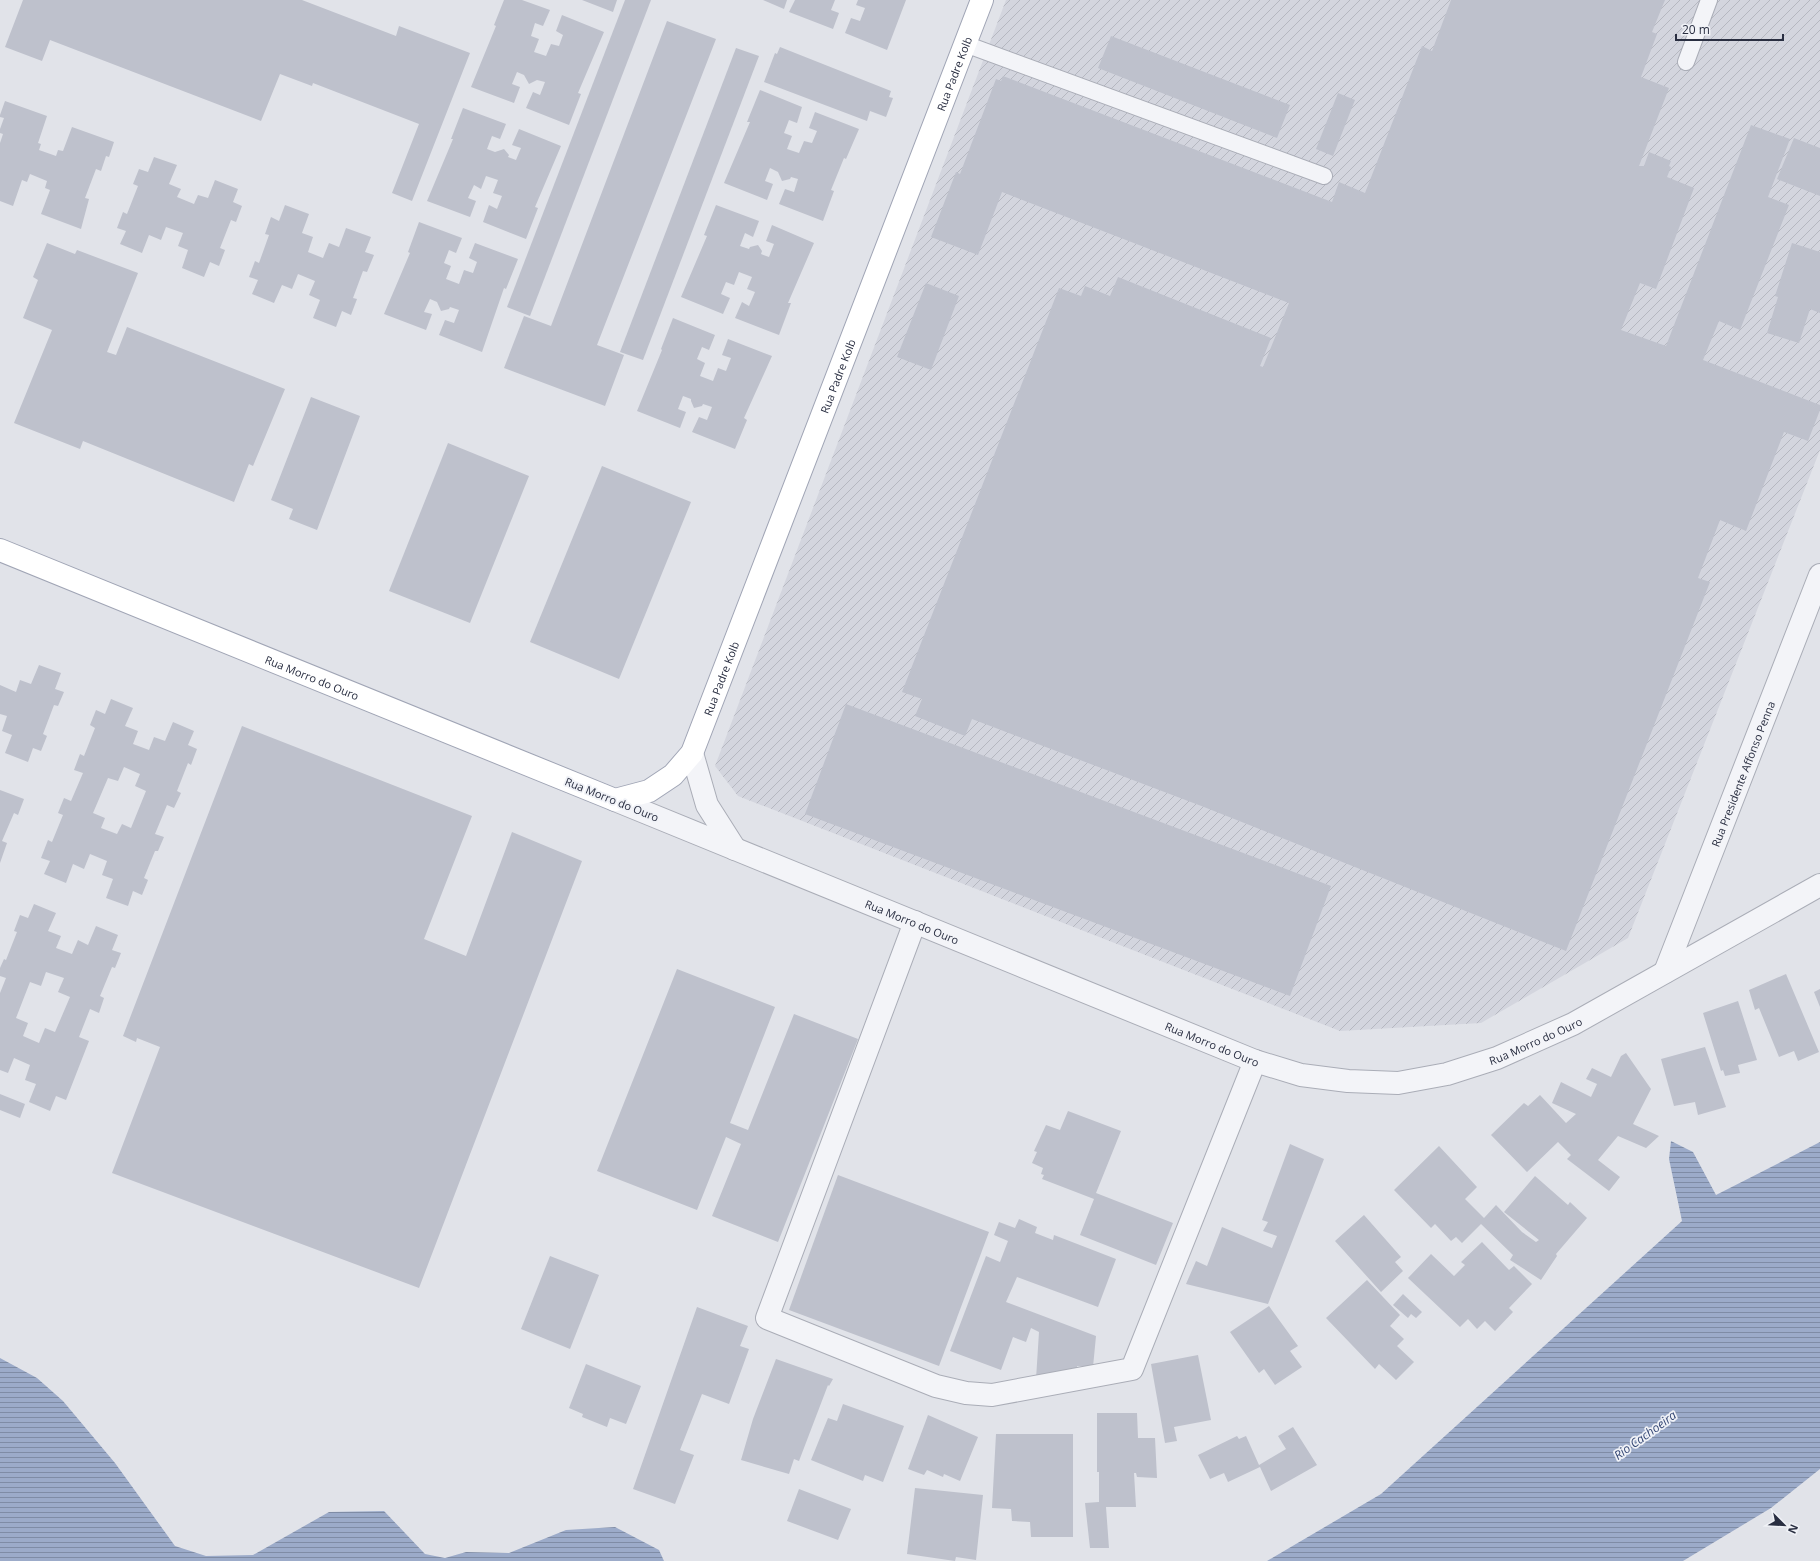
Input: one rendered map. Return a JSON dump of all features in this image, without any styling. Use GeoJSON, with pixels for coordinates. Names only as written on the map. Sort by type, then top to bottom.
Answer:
{"type":"FeatureCollection","features":[{"type":"Feature","properties":{"kind":"main road","name":"Rua Padre Kolb"},"geometry":{"type":"LineString","coordinates":[[615,800],[649,791],[673,775],[692,753],[982,0]]}},
{"type":"Feature","properties":{"kind":"main road","name":"Rua Morro do Ouro"},"geometry":{"type":"LineString","coordinates":[[0,550],[615,800]]}},
{"type":"Feature","properties":{"kind":"street","name":"Rua Presidente Affonso Penna"},"geometry":{"type":"LineString","coordinates":[[1665,972],[1820,576]]}},
{"type":"Feature","properties":{"kind":"street"},"geometry":{"type":"LineString","coordinates":[[692,753],[706,805],[735,849]]}},
{"type":"Feature","properties":{"kind":"street","name":"Rua Morro do Ouro"},"geometry":{"type":"LineString","coordinates":[[615,800],[1255,1060],[1301,1075],[1348,1082],[1398,1083],[1447,1074],[1497,1058],[1573,1024],[1820,886]]}},
{"type":"Feature","properties":{"kind":"street"},"geometry":{"type":"LineString","coordinates":[[915,922],[767,1318],[936,1386],[966,1393],[992,1395],[1132,1369],[1255,1060]]}},
{"type":"Feature","properties":{"kind":"lane"},"geometry":{"type":"LineString","coordinates":[[1686,62],[1709,0]]}},
{"type":"Feature","properties":{"kind":"lane"},"geometry":{"type":"LineString","coordinates":[[965,44],[1324,176]]}},
{"type":"Feature","properties":{"kind":"shaded area"},"geometry":{"type":"Polygon","coordinates":[[[1006,0],[1820,0],[1820,450],[1628,938],[1481,1023],[1340,1031],[738,796],[715,766],[1006,0]]]}},
{"type":"Feature","properties":{"kind":"water","name":"Rio Cachoeira"},"geometry":{"type":"Polygon","coordinates":[[[1671,1141],[1693,1152],[1716,1195],[1820,1142],[1820,1469],[1771,1508],[1683,1561],[1267,1561],[1381,1494],[1682,1221],[1669,1159],[1671,1141]]]}},
{"type":"Feature","properties":{"kind":"water"},"geometry":{"type":"Polygon","coordinates":[[[0,1358],[37,1378],[63,1401],[115,1463],[175,1546],[206,1556],[253,1555],[329,1512],[384,1511],[425,1554],[445,1558],[466,1552],[509,1553],[566,1530],[615,1527],[659,1550],[664,1561],[0,1561],[0,1358]]]}},
{"type":"Feature","properties":{"kind":"building"},"geometry":{"type":"Polygon","coordinates":[[[23,0],[302,0],[396,36],[399,26],[470,53],[412,201],[392,193],[419,124],[313,83],[312,86],[280,74],[261,121],[50,40],[42,61],[5,47],[23,0]]]}},
{"type":"Feature","properties":{"kind":"building"},"geometry":{"type":"Polygon","coordinates":[[[504,0],[522,0],[550,10],[543,26],[535,23],[531,36],[539,39],[534,52],[546,56],[551,44],[559,46],[563,35],[556,31],[562,15],[604,32],[578,93],[581,94],[569,125],[526,108],[533,92],[540,95],[545,82],[537,80],[529,84],[524,75],[517,72],[512,84],[520,87],[514,103],[471,87],[496,26],[494,25],[504,0]]]}},
{"type":"Feature","properties":{"kind":"building"},"geometry":{"type":"Polygon","coordinates":[[[582,0],[617,0],[613,12],[582,0]]]}},
{"type":"Feature","properties":{"kind":"building"},"geometry":{"type":"Polygon","coordinates":[[[625,0],[651,0],[530,316],[507,307],[625,0]]]}},
{"type":"Feature","properties":{"kind":"building"},"geometry":{"type":"Polygon","coordinates":[[[763,0],[787,0],[784,9],[763,0]]]}},
{"type":"Feature","properties":{"kind":"building"},"geometry":{"type":"Polygon","coordinates":[[[795,0],[835,0],[831,10],[839,13],[833,29],[789,12],[795,0]]]}},
{"type":"Feature","properties":{"kind":"building"},"geometry":{"type":"Polygon","coordinates":[[[858,0],[906,0],[887,50],[845,33],[851,18],[860,21],[865,8],[856,5],[858,0]]]}},
{"type":"Feature","properties":{"kind":"building"},"geometry":{"type":"Polygon","coordinates":[[[1451,0],[1665,0],[1652,32],[1657,34],[1641,77],[1669,88],[1639,166],[1644,166],[1649,152],[1671,161],[1669,166],[1671,167],[1667,177],[1694,188],[1656,289],[1640,283],[1621,330],[1666,346],[1751,125],[1790,139],[1768,197],[1789,205],[1740,330],[1719,321],[1703,360],[1820,405],[1820,410],[1808,441],[1784,432],[1746,531],[1720,520],[1698,578],[1710,582],[1566,951],[1204,807],[972,719],[965,736],[915,716],[922,699],[902,692],[1059,288],[1081,296],[1085,286],[1110,296],[1118,277],[1271,338],[1260,366],[1263,367],[1289,303],[1002,192],[978,255],[931,237],[956,172],[960,174],[996,79],[1001,81],[1003,76],[1332,202],[1339,182],[1365,193],[1422,46],[1432,51],[1451,0]]]}},
{"type":"Feature","properties":{"kind":"building"},"geometry":{"type":"Polygon","coordinates":[[[667,21],[716,39],[597,345],[624,355],[605,406],[504,368],[524,316],[551,326],[667,21]]]}},
{"type":"Feature","properties":{"kind":"building"},"geometry":{"type":"Polygon","coordinates":[[[1111,36],[1290,105],[1277,138],[1098,68],[1111,36]]]}},
{"type":"Feature","properties":{"kind":"building"},"geometry":{"type":"Polygon","coordinates":[[[780,47],[891,91],[889,97],[893,98],[886,117],[870,111],[867,121],[764,82],[775,53],[777,54],[780,47]]]}},
{"type":"Feature","properties":{"kind":"building"},"geometry":{"type":"Polygon","coordinates":[[[736,48],[759,56],[643,360],[620,352],[736,48]]]}},
{"type":"Feature","properties":{"kind":"building"},"geometry":{"type":"Polygon","coordinates":[[[760,90],[802,107],[797,123],[789,120],[784,133],[792,136],[787,149],[799,153],[804,141],[812,143],[817,131],[809,128],[815,112],[859,129],[846,159],[844,158],[831,190],[834,191],[823,221],[779,204],[785,189],[794,192],[798,179],[791,177],[790,179],[782,181],[778,172],[770,168],[765,181],[773,184],[767,200],[724,183],[750,122],[747,122],[760,90]]]}},
{"type":"Feature","properties":{"kind":"building"},"geometry":{"type":"Polygon","coordinates":[[[1338,93],[1355,100],[1333,156],[1316,149],[1338,93]]]}},
{"type":"Feature","properties":{"kind":"building"},"geometry":{"type":"Polygon","coordinates":[[[5,101],[47,116],[38,143],[41,144],[39,150],[56,156],[58,150],[63,151],[72,127],[114,142],[109,157],[106,156],[101,171],[96,169],[85,198],[89,199],[81,229],[41,214],[50,190],[45,188],[47,181],[30,174],[27,182],[22,180],[13,206],[0,201],[0,143],[3,134],[0,133],[0,129],[4,118],[0,117],[0,115],[5,101]]]}},
{"type":"Feature","properties":{"kind":"building"},"geometry":{"type":"Polygon","coordinates":[[[463,108],[506,124],[500,139],[492,136],[487,149],[495,152],[504,149],[509,155],[508,157],[516,160],[521,148],[512,145],[519,129],[561,146],[535,207],[538,208],[526,239],[483,222],[489,205],[497,209],[502,196],[493,193],[498,180],[486,176],[481,189],[474,185],[468,198],[476,201],[470,217],[427,201],[453,139],[451,139],[463,108]]]}},
{"type":"Feature","properties":{"kind":"building"},"geometry":{"type":"Polygon","coordinates":[[[1794,138],[1820,148],[1820,196],[1777,179],[1794,138]]]}},
{"type":"Feature","properties":{"kind":"building"},"geometry":{"type":"Polygon","coordinates":[[[154,157],[177,165],[169,184],[181,189],[177,197],[194,204],[198,195],[208,198],[215,180],[238,189],[233,202],[242,206],[236,222],[231,220],[220,248],[225,250],[219,266],[210,262],[204,277],[182,268],[188,250],[178,246],[183,233],[166,227],[161,240],[149,235],[142,253],[120,244],[126,231],[117,228],[123,212],[127,214],[138,186],[133,184],[139,169],[148,172],[154,157]]]}},
{"type":"Feature","properties":{"kind":"building"},"geometry":{"type":"Polygon","coordinates":[[[285,205],[309,214],[302,233],[313,237],[308,252],[323,258],[329,243],[339,247],[346,228],[371,237],[365,252],[374,255],[367,272],[363,271],[353,298],[357,299],[351,315],[342,311],[336,327],[313,318],[320,300],[309,295],[315,281],[298,274],[292,289],[282,285],[274,303],[252,294],[258,280],[249,277],[255,261],[259,263],[269,235],[265,234],[271,217],[279,221],[285,205]]]}},
{"type":"Feature","properties":{"kind":"building"},"geometry":{"type":"Polygon","coordinates":[[[716,205],[759,221],[753,237],[745,233],[740,246],[749,249],[750,247],[758,245],[762,251],[761,254],[769,257],[774,244],[766,241],[772,225],[814,243],[788,303],[791,303],[779,335],[735,318],[742,302],[749,306],[755,292],[747,289],[752,277],[739,272],[734,285],[726,282],[721,294],[730,298],[723,314],[681,297],[707,236],[704,235],[716,205]]]}},
{"type":"Feature","properties":{"kind":"building"},"geometry":{"type":"Polygon","coordinates":[[[419,222],[462,238],[456,253],[449,250],[444,263],[451,266],[446,279],[459,284],[464,270],[473,273],[477,262],[469,258],[475,243],[518,259],[506,289],[504,288],[482,352],[439,335],[445,320],[454,323],[459,310],[450,307],[449,309],[441,311],[437,302],[430,299],[424,312],[432,314],[426,330],[384,314],[410,253],[408,252],[419,222]]]}},
{"type":"Feature","properties":{"kind":"building"},"geometry":{"type":"Polygon","coordinates":[[[47,243],[75,254],[77,250],[138,273],[107,352],[116,355],[127,327],[285,389],[253,466],[249,464],[234,502],[83,441],[80,449],[14,423],[52,330],[23,318],[38,280],[33,277],[47,243]]]}},
{"type":"Feature","properties":{"kind":"building"},"geometry":{"type":"Polygon","coordinates":[[[1792,243],[1820,252],[1820,313],[1810,309],[1799,343],[1767,333],[1778,297],[1775,296],[1792,243]]]}},
{"type":"Feature","properties":{"kind":"building"},"geometry":{"type":"Polygon","coordinates":[[[926,283],[959,296],[931,370],[897,357],[926,283]]]}},
{"type":"Feature","properties":{"kind":"building"},"geometry":{"type":"Polygon","coordinates":[[[673,318],[715,335],[709,350],[702,347],[697,359],[705,363],[700,376],[713,381],[718,368],[726,371],[731,358],[722,355],[728,339],[772,356],[744,418],[747,420],[735,449],[692,432],[699,417],[707,420],[712,407],[703,404],[702,406],[694,408],[691,399],[683,396],[678,409],[686,412],[680,428],[637,411],[662,350],[661,349],[673,318]]]}},
{"type":"Feature","properties":{"kind":"building"},"geometry":{"type":"Polygon","coordinates":[[[311,397],[360,416],[317,530],[289,519],[293,509],[271,500],[311,397]]]}},
{"type":"Feature","properties":{"kind":"building"},"geometry":{"type":"Polygon","coordinates":[[[448,443],[529,476],[470,623],[389,591],[448,443]]]}},
{"type":"Feature","properties":{"kind":"building"},"geometry":{"type":"Polygon","coordinates":[[[602,466],[691,502],[619,679],[530,642],[602,466]]]}},
{"type":"Feature","properties":{"kind":"building"},"geometry":{"type":"Polygon","coordinates":[[[39,665],[61,673],[55,689],[64,692],[58,706],[54,705],[43,734],[47,736],[41,751],[33,748],[28,762],[5,753],[12,735],[2,731],[7,716],[0,714],[0,685],[16,692],[20,680],[31,684],[39,665]]]}},
{"type":"Feature","properties":{"kind":"building"},"geometry":{"type":"Polygon","coordinates":[[[111,699],[133,708],[125,726],[138,731],[133,744],[149,750],[154,737],[165,741],[173,722],[194,731],[188,745],[197,749],[191,765],[188,763],[177,791],[181,793],[174,808],[167,805],[155,834],[164,837],[158,851],[155,851],[144,878],[148,880],[142,895],[133,891],[128,906],[106,898],[113,879],[102,875],[107,861],[90,854],[84,869],[73,864],[66,883],[44,874],[50,861],[41,858],[48,840],[52,842],[63,815],[58,813],[64,798],[71,801],[83,773],[74,770],[80,754],[84,756],[95,728],[90,725],[96,710],[105,714],[111,699]],[[124,767],[118,781],[108,778],[93,813],[105,818],[101,828],[117,834],[122,824],[131,828],[146,791],[135,786],[140,774],[124,767]]]}},
{"type":"Feature","properties":{"kind":"building"},"geometry":{"type":"Polygon","coordinates":[[[846,704],[1331,886],[1290,996],[805,814],[846,704]]]}},
{"type":"Feature","properties":{"kind":"building"},"geometry":{"type":"Polygon","coordinates":[[[242,726],[472,816],[424,939],[466,956],[512,832],[582,861],[419,1288],[112,1173],[160,1047],[137,1038],[136,1042],[123,1036],[242,726]]]}},
{"type":"Feature","properties":{"kind":"building"},"geometry":{"type":"Polygon","coordinates":[[[0,790],[24,799],[18,815],[14,813],[2,841],[7,843],[0,863],[0,790]]]}},
{"type":"Feature","properties":{"kind":"building"},"geometry":{"type":"Polygon","coordinates":[[[34,904],[56,913],[48,931],[61,936],[56,948],[72,954],[78,940],[88,945],[96,926],[118,935],[112,950],[121,953],[115,968],[112,967],[100,996],[104,998],[99,1013],[90,1009],[79,1037],[89,1041],[66,1100],[56,1096],[50,1111],[29,1102],[36,1084],[25,1080],[30,1065],[14,1058],[8,1073],[0,1070],[0,993],[6,978],[0,976],[0,968],[4,959],[6,960],[17,932],[14,931],[20,915],[28,918],[34,904]],[[46,972],[41,986],[30,982],[16,1018],[28,1023],[23,1036],[39,1043],[45,1028],[55,1032],[70,997],[58,992],[64,978],[46,972]]]}},
{"type":"Feature","properties":{"kind":"building"},"geometry":{"type":"Polygon","coordinates":[[[677,969],[775,1007],[730,1123],[748,1130],[794,1014],[858,1039],[778,1242],[712,1216],[741,1144],[726,1137],[697,1210],[597,1171],[677,969]]]}},
{"type":"Feature","properties":{"kind":"building"},"geometry":{"type":"Polygon","coordinates":[[[1786,974],[1819,1052],[1798,1061],[1794,1051],[1779,1057],[1759,1008],[1755,1010],[1749,990],[1786,974]]]}},
{"type":"Feature","properties":{"kind":"building"},"geometry":{"type":"Polygon","coordinates":[[[1820,989],[1820,1007],[1814,992],[1820,989]]]}},
{"type":"Feature","properties":{"kind":"building"},"geometry":{"type":"Polygon","coordinates":[[[1738,1001],[1757,1060],[1738,1065],[1740,1073],[1725,1076],[1723,1070],[1721,1071],[1703,1013],[1738,1001]]]}},
{"type":"Feature","properties":{"kind":"building"},"geometry":{"type":"Polygon","coordinates":[[[1705,1047],[1726,1107],[1698,1115],[1695,1102],[1674,1106],[1661,1059],[1705,1047]]]}},
{"type":"Feature","properties":{"kind":"building"},"geometry":{"type":"Polygon","coordinates":[[[1626,1053],[1651,1089],[1633,1124],[1659,1136],[1646,1148],[1618,1136],[1598,1160],[1620,1177],[1609,1191],[1567,1159],[1571,1155],[1558,1142],[1527,1172],[1491,1135],[1524,1103],[1528,1106],[1540,1095],[1566,1123],[1576,1114],[1552,1103],[1561,1082],[1591,1097],[1597,1084],[1586,1079],[1592,1068],[1611,1077],[1621,1056],[1626,1053]]]}},
{"type":"Feature","properties":{"kind":"building"},"geometry":{"type":"Polygon","coordinates":[[[0,1094],[25,1104],[20,1118],[0,1110],[0,1094]]]}},
{"type":"Feature","properties":{"kind":"building"},"geometry":{"type":"Polygon","coordinates":[[[1068,1111],[1121,1131],[1096,1193],[1173,1223],[1156,1265],[1080,1235],[1094,1199],[1042,1179],[1044,1175],[1041,1174],[1043,1168],[1032,1163],[1037,1152],[1034,1151],[1046,1125],[1060,1130],[1068,1111]]]}},
{"type":"Feature","properties":{"kind":"building"},"geometry":{"type":"Polygon","coordinates":[[[1290,1144],[1324,1159],[1268,1304],[1186,1284],[1196,1261],[1207,1266],[1222,1227],[1272,1248],[1277,1236],[1263,1231],[1268,1222],[1262,1220],[1290,1144]]]}},
{"type":"Feature","properties":{"kind":"building"},"geometry":{"type":"Polygon","coordinates":[[[1439,1146],[1477,1187],[1465,1199],[1484,1218],[1496,1205],[1522,1232],[1536,1242],[1539,1240],[1504,1212],[1535,1176],[1568,1205],[1570,1202],[1587,1218],[1556,1254],[1557,1256],[1541,1280],[1510,1260],[1513,1255],[1481,1224],[1462,1243],[1456,1237],[1451,1241],[1435,1224],[1431,1228],[1394,1190],[1439,1146]]]}},
{"type":"Feature","properties":{"kind":"building"},"geometry":{"type":"Polygon","coordinates":[[[838,1175],[989,1232],[939,1366],[789,1310],[838,1175]]]}},
{"type":"Feature","properties":{"kind":"building"},"geometry":{"type":"Polygon","coordinates":[[[1364,1215],[1401,1257],[1395,1262],[1403,1271],[1381,1292],[1335,1241],[1364,1215]]]}},
{"type":"Feature","properties":{"kind":"building"},"geometry":{"type":"Polygon","coordinates":[[[1019,1219],[1037,1227],[1035,1233],[1053,1240],[1054,1235],[1116,1259],[1098,1307],[1017,1277],[1006,1302],[1096,1336],[1093,1367],[1077,1366],[1077,1371],[1063,1370],[1063,1374],[1036,1379],[1039,1332],[1031,1328],[1026,1342],[1013,1337],[1001,1370],[950,1351],[986,1256],[1000,1262],[1008,1241],[994,1235],[999,1222],[1015,1228],[1019,1219]]]}},
{"type":"Feature","properties":{"kind":"building"},"geometry":{"type":"Polygon","coordinates":[[[1482,1242],[1509,1270],[1514,1266],[1532,1284],[1509,1308],[1513,1312],[1495,1331],[1485,1321],[1477,1329],[1468,1319],[1460,1327],[1408,1278],[1431,1254],[1454,1276],[1465,1265],[1461,1262],[1482,1242]]]}},
{"type":"Feature","properties":{"kind":"building"},"geometry":{"type":"Polygon","coordinates":[[[550,1256],[599,1275],[570,1349],[521,1329],[550,1256]]]}},
{"type":"Feature","properties":{"kind":"building"},"geometry":{"type":"Polygon","coordinates":[[[1367,1280],[1400,1315],[1390,1326],[1404,1339],[1397,1346],[1414,1362],[1396,1380],[1379,1364],[1375,1369],[1326,1318],[1367,1280]]]}},
{"type":"Feature","properties":{"kind":"building"},"geometry":{"type":"Polygon","coordinates":[[[1403,1294],[1422,1312],[1416,1318],[1411,1314],[1408,1318],[1393,1305],[1403,1294]]]}},
{"type":"Feature","properties":{"kind":"building"},"geometry":{"type":"Polygon","coordinates":[[[1269,1306],[1298,1346],[1290,1351],[1302,1367],[1275,1385],[1264,1369],[1259,1373],[1230,1332],[1269,1306]]]}},
{"type":"Feature","properties":{"kind":"building"},"geometry":{"type":"Polygon","coordinates":[[[697,1307],[748,1326],[740,1346],[749,1349],[729,1404],[702,1394],[680,1450],[694,1455],[675,1504],[633,1489],[697,1307]]]}},
{"type":"Feature","properties":{"kind":"building"},"geometry":{"type":"Polygon","coordinates":[[[1198,1355],[1211,1420],[1174,1427],[1177,1441],[1165,1443],[1151,1364],[1198,1355]]]}},
{"type":"Feature","properties":{"kind":"building"},"geometry":{"type":"Polygon","coordinates":[[[776,1359],[833,1379],[829,1386],[828,1385],[799,1461],[794,1459],[789,1474],[741,1460],[753,1419],[776,1359]]]}},
{"type":"Feature","properties":{"kind":"building"},"geometry":{"type":"Polygon","coordinates":[[[586,1364],[641,1386],[626,1424],[610,1418],[607,1427],[582,1417],[583,1414],[569,1408],[586,1364]]]}},
{"type":"Feature","properties":{"kind":"building"},"geometry":{"type":"Polygon","coordinates":[[[843,1404],[904,1426],[883,1482],[865,1475],[863,1481],[811,1460],[828,1418],[837,1421],[843,1404]]]}},
{"type":"Feature","properties":{"kind":"building"},"geometry":{"type":"Polygon","coordinates":[[[1097,1413],[1137,1413],[1138,1438],[1155,1438],[1157,1478],[1137,1477],[1136,1473],[1134,1473],[1136,1507],[1106,1507],[1109,1548],[1090,1548],[1085,1503],[1099,1502],[1099,1472],[1097,1472],[1097,1413]]]}},
{"type":"Feature","properties":{"kind":"building"},"geometry":{"type":"Polygon","coordinates":[[[928,1415],[978,1437],[960,1481],[944,1474],[943,1477],[927,1470],[924,1475],[908,1469],[928,1415]]]}},
{"type":"Feature","properties":{"kind":"building"},"geometry":{"type":"Polygon","coordinates":[[[1293,1427],[1317,1465],[1271,1491],[1260,1467],[1228,1482],[1224,1473],[1210,1479],[1198,1455],[1237,1436],[1239,1439],[1246,1436],[1259,1465],[1286,1449],[1278,1436],[1293,1427]]]}},
{"type":"Feature","properties":{"kind":"building"},"geometry":{"type":"Polygon","coordinates":[[[996,1434],[1073,1434],[1073,1537],[1031,1537],[1030,1522],[1012,1521],[1011,1509],[992,1508],[996,1434]]]}},
{"type":"Feature","properties":{"kind":"building"},"geometry":{"type":"Polygon","coordinates":[[[915,1488],[983,1495],[976,1560],[956,1557],[955,1561],[907,1554],[915,1488]]]}},
{"type":"Feature","properties":{"kind":"building"},"geometry":{"type":"Polygon","coordinates":[[[799,1489],[851,1509],[838,1540],[787,1521],[799,1489]]]}}]}
